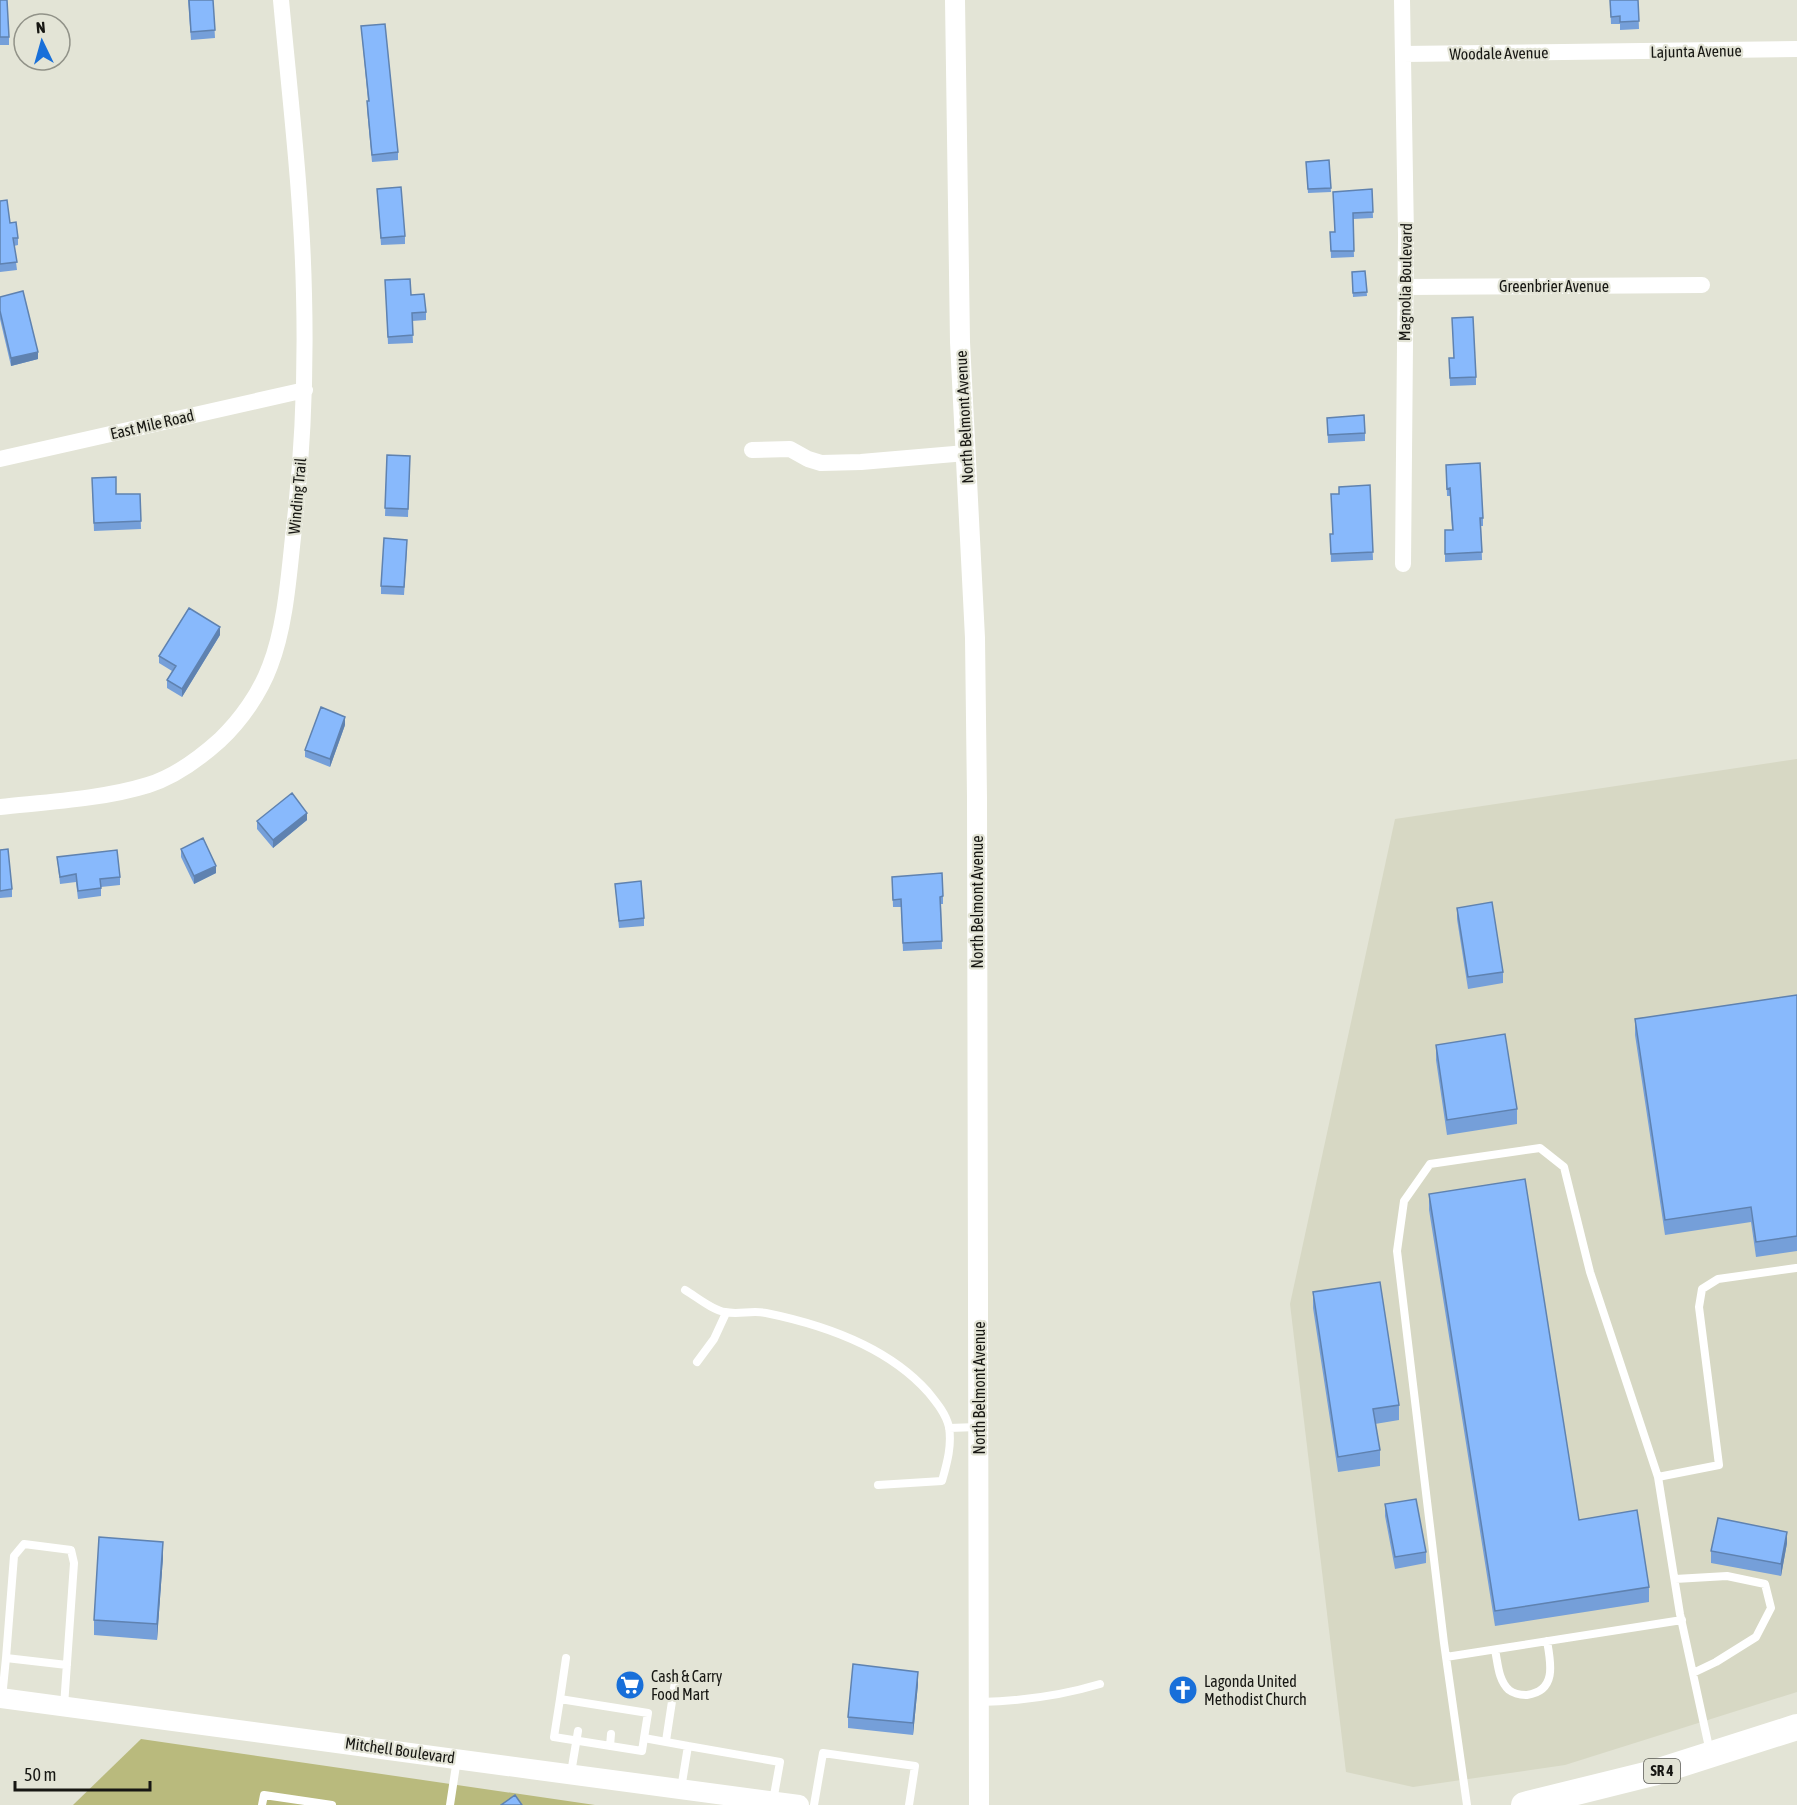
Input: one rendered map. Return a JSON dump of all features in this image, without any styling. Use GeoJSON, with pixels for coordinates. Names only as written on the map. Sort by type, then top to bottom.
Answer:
{"type":"FeatureCollection","features":[{"type":"Feature","properties":{"kind":"main road","name":"SR 4"},"geometry":{"type":"LineString","coordinates":[[1524,1805],[1653,1773],[1797,1727]]}},
{"type":"Feature","properties":{"kind":"street","name":"Winding Trail"},"geometry":{"type":"LineString","coordinates":[[0,807],[123,791],[166,778],[220,740],[259,690],[270,666],[278,639],[289,577],[298,498],[305,390],[304,291],[281,0]]}},
{"type":"Feature","properties":{"kind":"street","name":"North Belmont Avenue"},"geometry":{"type":"LineString","coordinates":[[955,0],[960,342],[975,638],[977,752],[979,1805]]}},
{"type":"Feature","properties":{"kind":"street","name":"Magnolia Boulevard"},"geometry":{"type":"LineString","coordinates":[[1402,0],[1405,107],[1403,564]]}},
{"type":"Feature","properties":{"kind":"street","name":"Lajunta Avenue"},"geometry":{"type":"LineString","coordinates":[[1595,52],[1797,49]]}},
{"type":"Feature","properties":{"kind":"street","name":"Woodale Avenue"},"geometry":{"type":"LineString","coordinates":[[1403,54],[1595,52]]}},
{"type":"Feature","properties":{"kind":"street","name":"Greenbrier Avenue"},"geometry":{"type":"LineString","coordinates":[[1405,287],[1702,285]]}},
{"type":"Feature","properties":{"kind":"street","name":"East Mile Road"},"geometry":{"type":"LineString","coordinates":[[0,459],[305,390]]}},
{"type":"Feature","properties":{"kind":"street"},"geometry":{"type":"LineString","coordinates":[[752,450],[790,449],[820,463],[861,462],[966,453]]}},
{"type":"Feature","properties":{"kind":"street","name":"Mitchell Boulevard"},"geometry":{"type":"LineString","coordinates":[[1,1698],[799,1805]]}},
{"type":"Feature","properties":{"kind":"lane"},"geometry":{"type":"LineString","coordinates":[[1467,1805],[1446,1657],[1397,1251],[1404,1201],[1430,1164],[1540,1148],[1564,1167],[1590,1272],[1658,1477],[1682,1620],[1711,1755]]}},
{"type":"Feature","properties":{"kind":"lane"},"geometry":{"type":"LineString","coordinates":[[1658,1477],[1719,1464],[1699,1307],[1702,1289],[1718,1279],[1796,1268]]}},
{"type":"Feature","properties":{"kind":"lane"},"geometry":{"type":"LineString","coordinates":[[685,1290],[726,1313],[763,1312],[817,1327],[883,1354],[914,1377],[938,1404],[949,1428],[949,1456],[942,1481],[878,1485]]}},
{"type":"Feature","properties":{"kind":"lane"},"geometry":{"type":"LineString","coordinates":[[697,1362],[714,1339],[726,1313]]}},
{"type":"Feature","properties":{"kind":"lane"},"geometry":{"type":"LineString","coordinates":[[949,1428],[980,1427]]}},
{"type":"Feature","properties":{"kind":"lane"},"geometry":{"type":"LineString","coordinates":[[1,1698],[14,1556],[24,1544],[70,1550],[74,1563],[64,1706]]}},
{"type":"Feature","properties":{"kind":"lane"},"geometry":{"type":"LineString","coordinates":[[1675,1579],[1727,1576],[1765,1584],[1771,1608],[1756,1637],[1716,1662],[1693,1673]]}},
{"type":"Feature","properties":{"kind":"lane"},"geometry":{"type":"LineString","coordinates":[[1446,1657],[1682,1620]]}},
{"type":"Feature","properties":{"kind":"lane"},"geometry":{"type":"LineString","coordinates":[[1495,1650],[1500,1675],[1509,1690],[1520,1695],[1535,1694],[1547,1684],[1551,1672],[1547,1641]]}},
{"type":"Feature","properties":{"kind":"lane"},"geometry":{"type":"LineString","coordinates":[[6,1658],[67,1665]]}},
{"type":"Feature","properties":{"kind":"lane"},"geometry":{"type":"LineString","coordinates":[[560,1699],[582,1702],[614,1712],[648,1713],[642,1751],[554,1737],[566,1658]]}},
{"type":"Feature","properties":{"kind":"lane"},"geometry":{"type":"LineString","coordinates":[[666,1741],[676,1675]]}},
{"type":"Feature","properties":{"kind":"lane"},"geometry":{"type":"LineString","coordinates":[[980,1702],[1016,1701],[1073,1692],[1100,1684]]}},
{"type":"Feature","properties":{"kind":"lane"},"geometry":{"type":"LineString","coordinates":[[580,1713],[582,1702]]}},
{"type":"Feature","properties":{"kind":"lane"},"geometry":{"type":"LineString","coordinates":[[571,1773],[578,1731]]}},
{"type":"Feature","properties":{"kind":"lane"},"geometry":{"type":"LineString","coordinates":[[609,1746],[611,1734]]}},
{"type":"Feature","properties":{"kind":"lane"},"geometry":{"type":"LineString","coordinates":[[644,1738],[780,1762],[773,1802]]}},
{"type":"Feature","properties":{"kind":"lane"},"geometry":{"type":"LineString","coordinates":[[681,1790],[688,1746]]}},
{"type":"Feature","properties":{"kind":"lane"},"geometry":{"type":"LineString","coordinates":[[814,1805],[823,1753],[915,1766],[909,1805]]}},
{"type":"Feature","properties":{"kind":"lane"},"geometry":{"type":"LineString","coordinates":[[450,1805],[458,1758]]}},
{"type":"Feature","properties":{"kind":"lane"},"geometry":{"type":"LineString","coordinates":[[262,1805],[264,1795],[332,1805]]}},
{"type":"Feature","properties":{"kind":"shaded area"},"geometry":{"type":"Polygon","coordinates":[[[1797,759],[1797,1692],[1565,1765],[1413,1787],[1346,1772],[1290,1304],[1395,819],[1797,759]]]}},
{"type":"Feature","properties":{"kind":"green space"},"geometry":{"type":"Polygon","coordinates":[[[141,1739],[595,1805],[73,1805],[141,1739]]]}},
{"type":"Feature","properties":{"kind":"building"},"geometry":{"type":"Polygon","coordinates":[[[0,0],[7,0],[9,37],[0,37],[0,0]]]}},
{"type":"Feature","properties":{"kind":"building"},"geometry":{"type":"Polygon","coordinates":[[[189,0],[213,0],[215,30],[191,32],[189,0]]]}},
{"type":"Feature","properties":{"kind":"building"},"geometry":{"type":"Polygon","coordinates":[[[1610,0],[1638,0],[1639,21],[1620,22],[1620,16],[1611,17],[1610,0]]]}},
{"type":"Feature","properties":{"kind":"building"},"geometry":{"type":"Polygon","coordinates":[[[385,24],[398,152],[372,155],[361,26],[385,24]]]}},
{"type":"Feature","properties":{"kind":"building"},"geometry":{"type":"Polygon","coordinates":[[[1329,160],[1331,188],[1308,189],[1306,162],[1329,160]]]}},
{"type":"Feature","properties":{"kind":"building"},"geometry":{"type":"Polygon","coordinates":[[[401,187],[405,236],[381,238],[377,189],[401,187]]]}},
{"type":"Feature","properties":{"kind":"building"},"geometry":{"type":"Polygon","coordinates":[[[1372,189],[1373,212],[1353,213],[1354,251],[1331,251],[1330,232],[1335,232],[1333,192],[1372,189]]]}},
{"type":"Feature","properties":{"kind":"building"},"geometry":{"type":"Polygon","coordinates":[[[7,200],[10,223],[16,222],[18,238],[13,238],[17,262],[0,264],[0,201],[7,200]]]}},
{"type":"Feature","properties":{"kind":"building"},"geometry":{"type":"Polygon","coordinates":[[[1365,271],[1367,292],[1353,293],[1352,272],[1365,271]]]}},
{"type":"Feature","properties":{"kind":"building"},"geometry":{"type":"Polygon","coordinates":[[[410,279],[411,295],[424,294],[426,312],[412,313],[413,335],[388,337],[385,280],[410,279]]]}},
{"type":"Feature","properties":{"kind":"building"},"geometry":{"type":"Polygon","coordinates":[[[23,291],[38,352],[11,358],[0,311],[0,297],[23,291]]]}},
{"type":"Feature","properties":{"kind":"building"},"geometry":{"type":"Polygon","coordinates":[[[1473,317],[1476,377],[1450,378],[1449,358],[1454,358],[1452,318],[1473,317]]]}},
{"type":"Feature","properties":{"kind":"building"},"geometry":{"type":"Polygon","coordinates":[[[1364,415],[1365,433],[1328,435],[1327,418],[1364,415]]]}},
{"type":"Feature","properties":{"kind":"building"},"geometry":{"type":"Polygon","coordinates":[[[387,455],[410,456],[408,509],[385,508],[387,455]]]}},
{"type":"Feature","properties":{"kind":"building"},"geometry":{"type":"Polygon","coordinates":[[[1480,463],[1482,552],[1445,554],[1445,530],[1453,530],[1446,465],[1480,463]]]}},
{"type":"Feature","properties":{"kind":"building"},"geometry":{"type":"Polygon","coordinates":[[[116,477],[116,494],[140,494],[141,521],[94,523],[92,478],[116,477]]]}},
{"type":"Feature","properties":{"kind":"building"},"geometry":{"type":"Polygon","coordinates":[[[1370,485],[1373,552],[1331,554],[1330,534],[1333,534],[1331,494],[1339,494],[1339,487],[1370,485]]]}},
{"type":"Feature","properties":{"kind":"building"},"geometry":{"type":"Polygon","coordinates":[[[384,538],[407,540],[404,587],[381,586],[384,538]]]}},
{"type":"Feature","properties":{"kind":"building"},"geometry":{"type":"Polygon","coordinates":[[[189,608],[220,627],[182,689],[167,680],[176,666],[159,656],[189,608]]]}},
{"type":"Feature","properties":{"kind":"building"},"geometry":{"type":"Polygon","coordinates":[[[321,707],[345,717],[330,759],[305,750],[321,707]]]}},
{"type":"Feature","properties":{"kind":"building"},"geometry":{"type":"Polygon","coordinates":[[[292,793],[307,813],[273,840],[257,821],[292,793]]]}},
{"type":"Feature","properties":{"kind":"building"},"geometry":{"type":"Polygon","coordinates":[[[203,838],[216,866],[194,876],[181,849],[203,838]]]}},
{"type":"Feature","properties":{"kind":"building"},"geometry":{"type":"Polygon","coordinates":[[[8,849],[12,889],[0,891],[0,850],[8,849]]]}},
{"type":"Feature","properties":{"kind":"building"},"geometry":{"type":"Polygon","coordinates":[[[117,850],[120,877],[100,879],[101,888],[78,891],[76,874],[60,877],[57,857],[117,850]]]}},
{"type":"Feature","properties":{"kind":"building"},"geometry":{"type":"Polygon","coordinates":[[[942,873],[943,896],[940,897],[942,941],[903,943],[901,899],[893,900],[892,877],[942,873]]]}},
{"type":"Feature","properties":{"kind":"building"},"geometry":{"type":"Polygon","coordinates":[[[641,881],[644,918],[619,921],[615,884],[641,881]]]}},
{"type":"Feature","properties":{"kind":"building"},"geometry":{"type":"Polygon","coordinates":[[[1492,902],[1503,972],[1468,977],[1457,908],[1492,902]]]}},
{"type":"Feature","properties":{"kind":"building"},"geometry":{"type":"Polygon","coordinates":[[[1797,995],[1797,1236],[1756,1242],[1751,1207],[1665,1220],[1635,1019],[1797,995]]]}},
{"type":"Feature","properties":{"kind":"building"},"geometry":{"type":"Polygon","coordinates":[[[1505,1034],[1517,1109],[1447,1120],[1436,1045],[1505,1034]]]}},
{"type":"Feature","properties":{"kind":"building"},"geometry":{"type":"Polygon","coordinates":[[[1525,1179],[1579,1520],[1637,1510],[1649,1587],[1495,1611],[1429,1194],[1525,1179]]]}},
{"type":"Feature","properties":{"kind":"building"},"geometry":{"type":"Polygon","coordinates":[[[1380,1282],[1399,1405],[1373,1409],[1380,1450],[1338,1457],[1313,1292],[1380,1282]]]}},
{"type":"Feature","properties":{"kind":"building"},"geometry":{"type":"Polygon","coordinates":[[[1416,1499],[1426,1552],[1395,1557],[1385,1504],[1416,1499]]]}},
{"type":"Feature","properties":{"kind":"building"},"geometry":{"type":"Polygon","coordinates":[[[1718,1518],[1787,1532],[1781,1564],[1711,1551],[1718,1518]]]}},
{"type":"Feature","properties":{"kind":"building"},"geometry":{"type":"Polygon","coordinates":[[[99,1537],[163,1542],[157,1624],[94,1620],[99,1537]]]}},
{"type":"Feature","properties":{"kind":"building"},"geometry":{"type":"Polygon","coordinates":[[[853,1664],[918,1672],[913,1723],[848,1717],[853,1664]]]}},
{"type":"Feature","properties":{"kind":"building"},"geometry":{"type":"Polygon","coordinates":[[[515,1795],[522,1805],[501,1805],[515,1795]]]}},
{"type":"Feature","properties":{"kind":"place","name":"Cash & Carry Food Mart"},"geometry":{"type":"Point","coordinates":[630,1685]}},
{"type":"Feature","properties":{"kind":"place","name":"Lagonda United Methodist Church"},"geometry":{"type":"Point","coordinates":[1183,1690]}}]}
